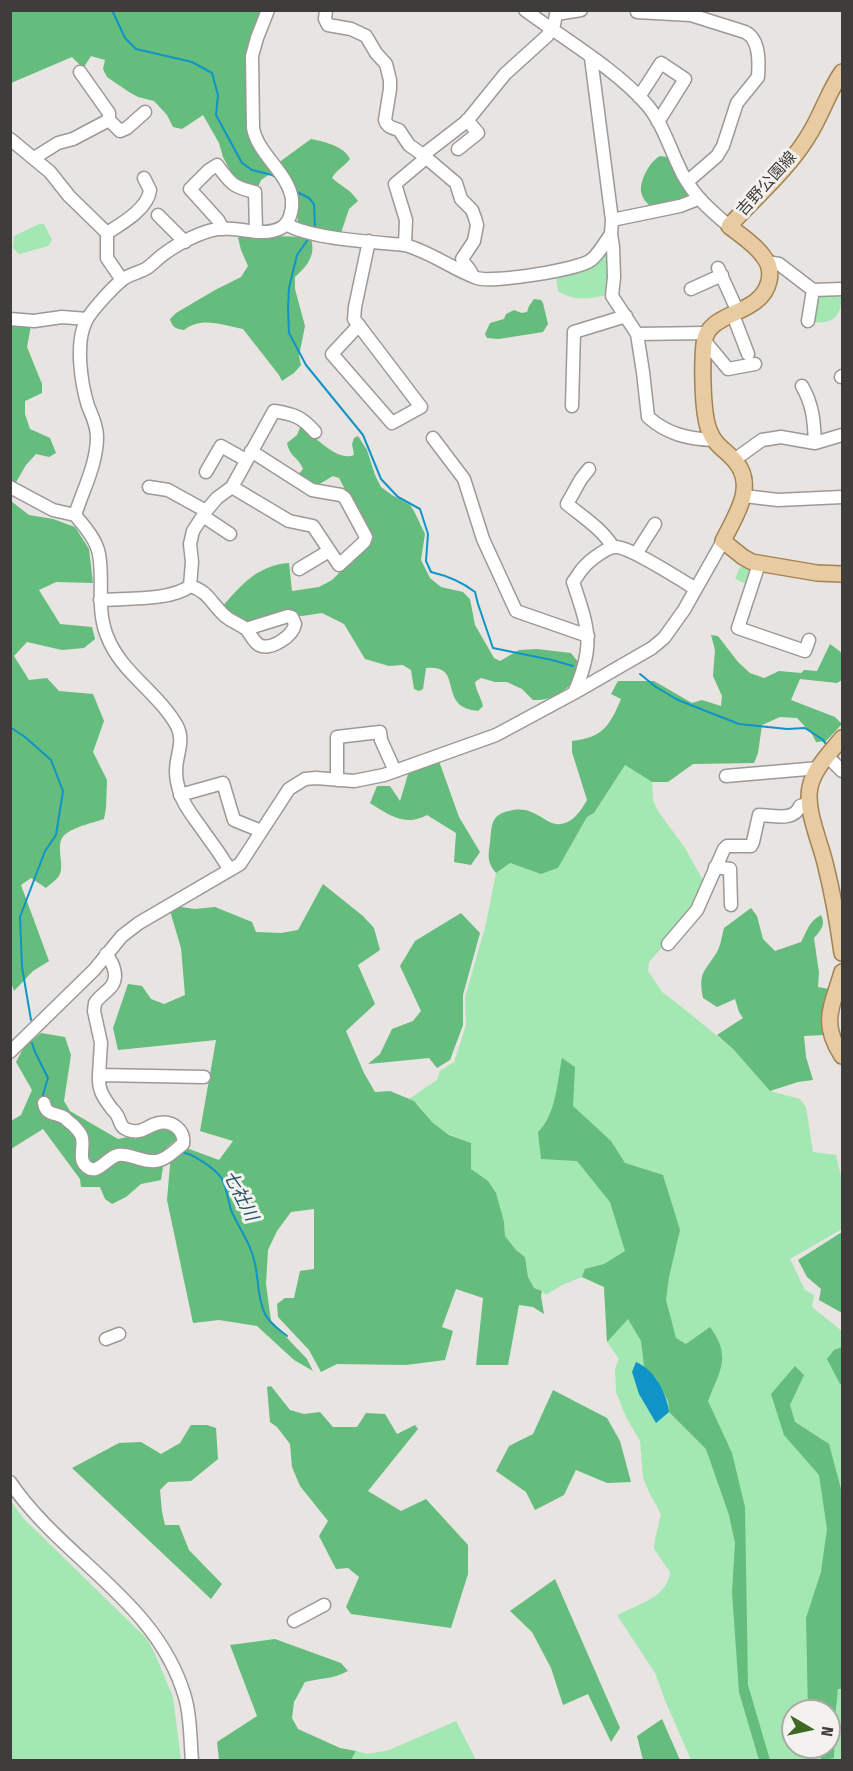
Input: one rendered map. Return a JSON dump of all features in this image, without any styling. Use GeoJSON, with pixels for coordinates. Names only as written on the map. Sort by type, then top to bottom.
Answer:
{"type":"FeatureCollection","features":[{"type":"Feature","properties":{"kind":"main road","name":"吉野公園線"},"geometry":{"type":"LineString","coordinates":[[767,262],[763,254],[729,225],[807,139],[834,84],[843,72]]}},
{"type":"Feature","properties":{"kind":"main road"},"geometry":{"type":"LineString","coordinates":[[767,262],[770,268],[770,278],[766,292],[760,300],[711,326],[705,337],[703,372],[708,428],[720,448],[734,460],[741,470],[744,480],[744,496],[723,541],[743,557],[759,564],[816,573],[843,574]]}},
{"type":"Feature","properties":{"kind":"main road"},"geometry":{"type":"LineString","coordinates":[[843,738],[823,762],[811,783],[809,803],[826,867],[843,953]]}},
{"type":"Feature","properties":{"kind":"main road"},"geometry":{"type":"LineString","coordinates":[[843,972],[834,994],[829,1020],[836,1046],[843,1056]]}},
{"type":"Feature","properties":{"kind":"street"},"geometry":{"type":"LineString","coordinates":[[268,10],[252,56],[253,128],[260,146],[282,176],[292,198],[291,227]]}},
{"type":"Feature","properties":{"kind":"street"},"geometry":{"type":"LineString","coordinates":[[326,10],[325,19],[328,25],[358,31],[369,39],[376,53],[386,64],[390,80],[386,123],[391,128],[399,130],[408,145],[456,183],[461,199],[472,210],[477,225],[474,241],[462,260],[472,276]]}},
{"type":"Feature","properties":{"kind":"street"},"geometry":{"type":"LineString","coordinates":[[525,10],[626,84],[648,106],[698,199],[729,225]]}},
{"type":"Feature","properties":{"kind":"street"},"geometry":{"type":"LineString","coordinates":[[405,245],[406,220],[395,184],[468,120],[505,74],[547,36],[556,14],[581,10]]}},
{"type":"Feature","properties":{"kind":"street"},"geometry":{"type":"LineString","coordinates":[[637,10],[637,12],[698,17],[751,34],[755,40],[758,77],[737,103],[723,146],[717,156],[687,182]]}},
{"type":"Feature","properties":{"kind":"street"},"geometry":{"type":"LineString","coordinates":[[591,57],[612,220],[614,277],[612,296],[637,334],[648,417],[669,432],[681,436],[714,440]]}},
{"type":"Feature","properties":{"kind":"street"},"geometry":{"type":"LineString","coordinates":[[639,97],[660,63],[685,79],[658,122]]}},
{"type":"Feature","properties":{"kind":"street"},"geometry":{"type":"LineString","coordinates":[[80,72],[109,114],[109,120],[120,131],[146,112]]}},
{"type":"Feature","properties":{"kind":"street"},"geometry":{"type":"LineString","coordinates":[[34,158],[58,143],[73,139],[109,120]]}},
{"type":"Feature","properties":{"kind":"street"},"geometry":{"type":"LineString","coordinates":[[458,149],[478,133],[468,120]]}},
{"type":"Feature","properties":{"kind":"street"},"geometry":{"type":"LineString","coordinates":[[10,138],[50,172],[86,215],[107,233],[107,258],[122,280]]}},
{"type":"Feature","properties":{"kind":"street"},"geometry":{"type":"LineString","coordinates":[[223,229],[218,220],[190,189],[217,165],[238,188],[255,192],[256,231]]}},
{"type":"Feature","properties":{"kind":"street"},"geometry":{"type":"LineString","coordinates":[[107,233],[131,217],[147,199],[150,190],[144,178]]}},
{"type":"Feature","properties":{"kind":"street"},"geometry":{"type":"LineString","coordinates":[[612,220],[680,206],[698,199]]}},
{"type":"Feature","properties":{"kind":"street"},"geometry":{"type":"LineString","coordinates":[[158,215],[185,242]]}},
{"type":"Feature","properties":{"kind":"street"},"geometry":{"type":"LineString","coordinates":[[75,515],[94,461],[96,446],[96,429],[88,405],[81,362],[82,330],[87,319],[122,280],[146,269],[165,253],[185,242],[210,231],[223,229],[256,231],[291,227],[327,236],[405,245],[488,281],[577,267],[592,260],[611,234]]}},
{"type":"Feature","properties":{"kind":"street"},"geometry":{"type":"LineString","coordinates":[[359,325],[332,354],[392,423],[421,407],[359,325],[354,319],[369,241]]}},
{"type":"Feature","properties":{"kind":"street"},"geometry":{"type":"LineString","coordinates":[[767,262],[779,264],[813,290],[843,289]]}},
{"type":"Feature","properties":{"kind":"street"},"geometry":{"type":"LineString","coordinates":[[637,334],[705,337],[728,369],[751,359],[720,272],[691,289]]}},
{"type":"Feature","properties":{"kind":"street"},"geometry":{"type":"LineString","coordinates":[[808,321],[813,290]]}},
{"type":"Feature","properties":{"kind":"street"},"geometry":{"type":"LineString","coordinates":[[572,406],[574,332],[626,316]]}},
{"type":"Feature","properties":{"kind":"street"},"geometry":{"type":"LineString","coordinates":[[10,319],[34,321],[62,317],[87,319]]}},
{"type":"Feature","properties":{"kind":"street"},"geometry":{"type":"LineString","coordinates":[[802,386],[810,398],[815,443]]}},
{"type":"Feature","properties":{"kind":"street"},"geometry":{"type":"LineString","coordinates":[[190,585],[192,562],[189,544],[194,531],[217,498],[232,487],[274,411],[291,414],[306,421],[315,432]]}},
{"type":"Feature","properties":{"kind":"street"},"geometry":{"type":"LineString","coordinates":[[734,460],[762,440],[781,437],[815,443],[843,435]]}},
{"type":"Feature","properties":{"kind":"street"},"geometry":{"type":"LineString","coordinates":[[433,438],[464,479],[483,540],[516,611],[588,636]]}},
{"type":"Feature","properties":{"kind":"street"},"geometry":{"type":"LineString","coordinates":[[206,472],[221,446],[249,456],[312,490],[345,498],[366,537],[364,542],[339,565],[312,526],[289,521],[232,487]]}},
{"type":"Feature","properties":{"kind":"street"},"geometry":{"type":"LineString","coordinates":[[589,469],[567,504],[588,520],[609,540],[613,547]]}},
{"type":"Feature","properties":{"kind":"street"},"geometry":{"type":"LineString","coordinates":[[10,487],[53,510],[75,515],[93,540],[99,553],[102,622],[117,657],[176,724],[181,744],[176,771],[180,795],[230,870]]}},
{"type":"Feature","properties":{"kind":"street"},"geometry":{"type":"LineString","coordinates":[[149,487],[168,490],[230,534]]}},
{"type":"Feature","properties":{"kind":"street"},"geometry":{"type":"LineString","coordinates":[[744,496],[778,500],[843,496]]}},
{"type":"Feature","properties":{"kind":"street"},"geometry":{"type":"LineString","coordinates":[[636,554],[655,524]]}},
{"type":"Feature","properties":{"kind":"street"},"geometry":{"type":"LineString","coordinates":[[10,1052],[94,970],[122,936],[139,923],[240,864],[290,789],[297,783],[305,779],[316,778],[360,780],[395,771],[496,735],[574,693],[652,648],[664,638],[676,624],[723,541]]}},
{"type":"Feature","properties":{"kind":"street"},"geometry":{"type":"LineString","coordinates":[[574,693],[585,664],[588,636],[585,617],[573,582],[584,567],[617,546],[636,554],[696,589]]}},
{"type":"Feature","properties":{"kind":"street"},"geometry":{"type":"LineString","coordinates":[[299,569],[329,551]]}},
{"type":"Feature","properties":{"kind":"street"},"geometry":{"type":"LineString","coordinates":[[759,564],[738,628],[805,651],[810,640]]}},
{"type":"Feature","properties":{"kind":"street"},"geometry":{"type":"LineString","coordinates":[[100,600],[157,596],[180,591],[190,585]]}},
{"type":"Feature","properties":{"kind":"street"},"geometry":{"type":"LineString","coordinates":[[190,585],[201,589],[225,617],[246,628]]}},
{"type":"Feature","properties":{"kind":"street"},"geometry":{"type":"LineString","coordinates":[[337,780],[337,738],[380,732],[381,740],[395,771]]}},
{"type":"Feature","properties":{"kind":"street"},"geometry":{"type":"LineString","coordinates":[[726,776],[823,762],[843,771]]}},
{"type":"Feature","properties":{"kind":"street"},"geometry":{"type":"LineString","coordinates":[[180,795],[223,783],[234,820],[261,831]]}},
{"type":"Feature","properties":{"kind":"street"},"geometry":{"type":"LineString","coordinates":[[668,944],[697,910],[715,867],[727,846],[751,846],[759,815],[794,815],[800,806],[809,803]]}},
{"type":"Feature","properties":{"kind":"street"},"geometry":{"type":"LineString","coordinates":[[715,867],[730,869],[731,905]]}},
{"type":"Feature","properties":{"kind":"street"},"geometry":{"type":"LineString","coordinates":[[44,1103],[48,1113],[64,1117],[80,1133],[83,1142],[82,1161],[90,1169],[97,1168],[118,1155],[160,1160],[183,1144],[181,1132],[171,1124],[159,1123],[137,1132],[123,1127],[102,1096],[98,1086],[101,1043],[94,1011],[95,1003],[112,987],[114,981],[113,963],[106,954]]}},
{"type":"Feature","properties":{"kind":"street"},"geometry":{"type":"LineString","coordinates":[[99,1075],[204,1077]]}},
{"type":"Feature","properties":{"kind":"street"},"geometry":{"type":"LineString","coordinates":[[106,1339],[119,1334]]}},
{"type":"Feature","properties":{"kind":"street"},"geometry":{"type":"LineString","coordinates":[[10,1482],[35,1515],[131,1607],[153,1632],[174,1668],[186,1699],[192,1761]]}},
{"type":"Feature","properties":{"kind":"street"},"geometry":{"type":"LineString","coordinates":[[294,1621],[324,1605]]}},
{"type":"Feature","properties":{"kind":"green space"},"geometry":{"type":"Polygon","coordinates":[[[10,11],[265,11],[247,96],[273,172],[261,180],[259,185],[245,185],[232,174],[219,143],[203,115],[182,129],[173,127],[167,115],[154,101],[138,97],[107,77],[103,69],[105,60],[91,56],[84,67],[72,57],[11,83],[10,11]]]}},
{"type":"Feature","properties":{"kind":"green space"},"geometry":{"type":"Polygon","coordinates":[[[311,139],[339,148],[350,159],[332,178],[358,201],[349,209],[341,233],[298,225],[295,185],[278,163],[311,139]]]}},
{"type":"Feature","properties":{"kind":"green space"},"geometry":{"type":"Polygon","coordinates":[[[660,156],[667,157],[680,184],[689,196],[687,199],[652,208],[642,196],[641,187],[649,166],[660,156]]]}},
{"type":"Feature","properties":{"kind":"green space"},"geometry":{"type":"Polygon","coordinates":[[[39,224],[44,224],[52,240],[48,246],[19,254],[13,248],[14,236],[39,224]]]}},
{"type":"Feature","properties":{"kind":"green space"},"geometry":{"type":"Polygon","coordinates":[[[242,235],[311,239],[311,256],[295,277],[295,289],[305,326],[299,356],[301,365],[282,381],[243,329],[205,322],[184,330],[175,327],[170,319],[176,313],[241,277],[248,266],[238,238],[242,235]]]}},
{"type":"Feature","properties":{"kind":"green space"},"geometry":{"type":"Polygon","coordinates":[[[609,245],[610,293],[583,298],[570,297],[558,291],[556,275],[609,245]]]}},
{"type":"Feature","properties":{"kind":"green space"},"geometry":{"type":"Polygon","coordinates":[[[842,292],[840,308],[834,318],[827,322],[811,323],[814,296],[842,292]]]}},
{"type":"Feature","properties":{"kind":"green space"},"geometry":{"type":"Polygon","coordinates":[[[534,299],[541,300],[543,303],[548,324],[543,332],[499,339],[487,338],[485,334],[490,323],[504,319],[506,314],[514,310],[527,312],[534,299]]]}},
{"type":"Feature","properties":{"kind":"green space"},"geometry":{"type":"Polygon","coordinates":[[[10,321],[31,325],[27,347],[42,384],[42,393],[25,401],[25,414],[30,429],[50,438],[56,453],[49,457],[36,454],[26,465],[15,484],[10,481],[10,321]]]}},
{"type":"Feature","properties":{"kind":"green space"},"geometry":{"type":"Polygon","coordinates":[[[301,425],[326,447],[340,455],[354,455],[352,444],[354,438],[358,436],[367,450],[381,487],[410,505],[414,511],[425,534],[421,560],[430,578],[441,587],[463,592],[470,599],[475,625],[494,658],[500,661],[519,650],[537,649],[571,653],[578,662],[574,682],[555,696],[533,700],[522,689],[507,682],[495,682],[481,678],[475,682],[483,706],[478,711],[471,710],[459,704],[452,692],[449,679],[442,670],[426,668],[423,689],[419,691],[414,689],[411,670],[403,665],[389,666],[365,659],[344,624],[322,613],[302,616],[285,614],[248,628],[222,607],[236,591],[259,572],[278,565],[289,563],[292,591],[319,587],[332,580],[368,544],[370,537],[339,478],[333,476],[316,486],[297,476],[303,469],[290,452],[287,443],[297,435],[301,425]]]}},
{"type":"Feature","properties":{"kind":"green space"},"geometry":{"type":"Polygon","coordinates":[[[11,501],[29,515],[53,519],[75,527],[89,549],[93,583],[56,582],[39,590],[60,624],[92,627],[95,639],[84,648],[62,650],[27,642],[14,656],[29,680],[47,678],[59,691],[93,694],[104,721],[93,752],[107,780],[104,819],[75,828],[63,837],[60,847],[61,869],[57,878],[46,888],[31,878],[21,885],[49,961],[33,971],[14,991],[10,979],[11,501]]]}},
{"type":"Feature","properties":{"kind":"green space"},"geometry":{"type":"Polygon","coordinates":[[[742,563],[753,571],[747,584],[735,579],[742,563]]]}},
{"type":"Feature","properties":{"kind":"green space"},"geometry":{"type":"Polygon","coordinates":[[[711,635],[718,636],[738,662],[750,673],[764,678],[779,671],[801,673],[804,670],[817,671],[830,644],[842,653],[842,680],[837,683],[800,679],[791,700],[835,717],[842,724],[826,741],[816,742],[812,734],[797,718],[780,717],[762,725],[758,753],[754,763],[693,764],[668,782],[652,782],[625,765],[594,813],[587,817],[558,868],[541,874],[510,863],[496,873],[491,866],[489,855],[492,826],[498,815],[512,810],[523,810],[553,823],[561,824],[575,817],[585,804],[587,800],[572,752],[572,741],[591,737],[608,724],[621,699],[611,694],[618,681],[654,681],[692,703],[702,700],[721,706],[722,696],[713,676],[715,650],[711,635]]]}},
{"type":"Feature","properties":{"kind":"green space"},"geometry":{"type":"Polygon","coordinates":[[[439,761],[459,817],[480,852],[471,865],[454,862],[456,833],[427,815],[404,820],[370,803],[377,786],[390,786],[400,801],[409,771],[439,761]]]}},
{"type":"Feature","properties":{"kind":"green space"},"geometry":{"type":"Polygon","coordinates":[[[625,765],[652,782],[653,800],[658,811],[685,848],[705,884],[695,910],[649,962],[648,971],[662,992],[733,1049],[770,1091],[800,1099],[806,1107],[813,1152],[836,1155],[842,1181],[842,1229],[790,1259],[805,1290],[814,1295],[812,1307],[842,1331],[842,1760],[691,1760],[655,1673],[617,1615],[658,1594],[668,1581],[670,1572],[654,1549],[661,1514],[643,1478],[640,1441],[626,1417],[616,1392],[615,1369],[619,1359],[607,1342],[604,1287],[582,1277],[546,1295],[534,1288],[528,1277],[525,1257],[505,1236],[504,1222],[471,1169],[471,1143],[437,1127],[419,1106],[409,1099],[437,1080],[440,1071],[454,1062],[466,1025],[465,997],[486,924],[496,873],[510,863],[541,874],[558,868],[587,817],[594,813],[625,765]]]}},
{"type":"Feature","properties":{"kind":"green space"},"geometry":{"type":"Polygon","coordinates":[[[323,884],[363,916],[374,928],[380,950],[358,965],[375,1004],[346,1031],[364,1073],[375,1092],[390,1091],[414,1101],[433,1123],[449,1135],[471,1143],[471,1169],[488,1181],[496,1193],[504,1222],[505,1236],[525,1257],[528,1277],[534,1288],[542,1291],[544,1314],[533,1307],[519,1305],[508,1365],[476,1365],[483,1298],[456,1289],[442,1327],[453,1331],[445,1360],[406,1365],[337,1364],[321,1372],[309,1350],[278,1317],[277,1304],[285,1298],[294,1298],[300,1271],[314,1269],[314,1209],[291,1212],[277,1231],[268,1250],[266,1284],[271,1321],[307,1359],[313,1371],[294,1360],[257,1326],[219,1320],[193,1323],[167,1200],[171,1154],[181,1146],[219,1160],[233,1141],[200,1131],[216,1040],[118,1050],[113,1028],[128,984],[142,986],[151,999],[164,1004],[185,995],[181,948],[170,911],[181,907],[195,909],[215,907],[252,922],[256,932],[281,933],[298,930],[323,884]]]}},
{"type":"Feature","properties":{"kind":"green space"},"geometry":{"type":"Polygon","coordinates":[[[751,908],[757,916],[763,939],[775,951],[801,942],[811,923],[817,917],[821,915],[823,922],[821,930],[814,938],[819,973],[818,987],[829,989],[823,1019],[824,1035],[804,1036],[806,1057],[813,1080],[770,1091],[733,1049],[717,1035],[743,1018],[735,999],[717,1007],[703,998],[701,982],[704,972],[718,949],[724,928],[751,908]]]}},
{"type":"Feature","properties":{"kind":"green space"},"geometry":{"type":"Polygon","coordinates":[[[461,913],[480,933],[463,995],[463,1025],[450,1060],[437,1068],[429,1058],[368,1064],[380,1054],[392,1029],[413,1021],[421,1011],[400,966],[415,941],[461,913]]]}},
{"type":"Feature","properties":{"kind":"green space"},"geometry":{"type":"Polygon","coordinates":[[[41,1033],[65,1037],[71,1055],[64,1101],[70,1111],[118,1139],[142,1134],[170,1117],[180,1125],[182,1135],[166,1148],[161,1180],[141,1184],[126,1197],[112,1204],[105,1199],[100,1187],[81,1187],[80,1179],[43,1129],[11,1149],[11,1121],[21,1115],[32,1090],[16,1062],[24,1047],[41,1033]]]}},
{"type":"Feature","properties":{"kind":"green space"},"geometry":{"type":"Polygon","coordinates":[[[562,1058],[575,1067],[573,1106],[611,1141],[625,1163],[663,1175],[680,1230],[666,1300],[676,1338],[686,1344],[710,1327],[721,1347],[722,1364],[708,1401],[732,1453],[745,1507],[748,1685],[770,1760],[759,1760],[739,1692],[732,1592],[735,1543],[729,1515],[706,1449],[669,1412],[668,1401],[656,1378],[644,1366],[641,1341],[628,1319],[607,1342],[604,1287],[582,1277],[585,1269],[604,1264],[625,1251],[610,1202],[577,1161],[541,1159],[538,1132],[549,1117],[552,1108],[562,1058]]]}},
{"type":"Feature","properties":{"kind":"green space"},"geometry":{"type":"Polygon","coordinates":[[[842,1232],[842,1313],[819,1300],[821,1289],[807,1277],[798,1260],[842,1232]]]}},
{"type":"Feature","properties":{"kind":"green space"},"geometry":{"type":"Polygon","coordinates":[[[842,1347],[842,1384],[840,1384],[827,1359],[834,1350],[842,1347]]]}},
{"type":"Feature","properties":{"kind":"green space"},"geometry":{"type":"Polygon","coordinates":[[[795,1366],[804,1375],[790,1405],[795,1422],[829,1444],[842,1493],[842,1689],[838,1689],[837,1699],[808,1699],[806,1618],[821,1572],[827,1529],[819,1475],[784,1435],[771,1394],[795,1366]]]}},
{"type":"Feature","properties":{"kind":"green space"},"geometry":{"type":"Polygon","coordinates":[[[271,1386],[290,1410],[304,1414],[320,1412],[333,1427],[357,1427],[366,1413],[385,1414],[397,1434],[415,1425],[418,1429],[368,1491],[401,1511],[426,1499],[468,1545],[468,1574],[451,1628],[351,1614],[346,1607],[359,1577],[348,1568],[336,1569],[319,1536],[328,1521],[300,1486],[292,1467],[290,1444],[277,1427],[270,1422],[267,1387],[271,1386]]]}},
{"type":"Feature","properties":{"kind":"green space"},"geometry":{"type":"Polygon","coordinates":[[[553,1390],[607,1418],[620,1441],[631,1482],[607,1483],[576,1470],[564,1495],[535,1510],[526,1492],[496,1471],[509,1446],[533,1434],[553,1390]]]}},
{"type":"Feature","properties":{"kind":"green space"},"geometry":{"type":"Polygon","coordinates":[[[191,1425],[207,1425],[216,1428],[218,1459],[191,1481],[168,1482],[160,1490],[162,1512],[165,1525],[179,1525],[189,1550],[222,1584],[211,1599],[72,1468],[119,1443],[141,1442],[161,1454],[180,1443],[191,1425]]]}},
{"type":"Feature","properties":{"kind":"green space"},"geometry":{"type":"Polygon","coordinates":[[[11,1501],[23,1518],[147,1639],[173,1697],[181,1760],[11,1760],[11,1501]]]}},
{"type":"Feature","properties":{"kind":"green space"},"geometry":{"type":"Polygon","coordinates":[[[555,1579],[620,1728],[611,1742],[588,1694],[563,1705],[551,1668],[532,1632],[510,1611],[555,1579]]]}},
{"type":"Feature","properties":{"kind":"green space"},"geometry":{"type":"Polygon","coordinates":[[[275,1639],[341,1663],[348,1671],[332,1677],[305,1682],[294,1702],[292,1718],[298,1729],[340,1748],[356,1751],[351,1760],[219,1760],[217,1742],[257,1716],[230,1645],[275,1639]]]}},
{"type":"Feature","properties":{"kind":"green space"},"geometry":{"type":"Polygon","coordinates":[[[662,1719],[680,1760],[643,1760],[637,1736],[662,1719]]]}},
{"type":"Feature","properties":{"kind":"green space"},"geometry":{"type":"Polygon","coordinates":[[[456,1721],[476,1760],[351,1760],[356,1751],[368,1754],[389,1750],[456,1721]]]}},
{"type":"Feature","properties":{"kind":"water"},"geometry":{"type":"Polygon","coordinates":[[[636,1362],[654,1376],[665,1397],[669,1412],[656,1423],[639,1394],[632,1372],[636,1362]]]}},
{"type":"Feature","properties":{"kind":"waterway"},"geometry":{"type":"LineString","coordinates":[[112,10],[125,38],[136,49],[192,62],[212,73],[218,95],[216,115],[242,163],[252,170],[272,175],[278,179]]}},
{"type":"Feature","properties":{"kind":"waterway"},"geometry":{"type":"LineString","coordinates":[[295,191],[309,198],[314,204],[314,230]]}},
{"type":"Feature","properties":{"kind":"waterway"},"geometry":{"type":"LineString","coordinates":[[309,238],[297,255],[289,288],[289,333],[306,365],[363,435],[381,479],[398,497],[420,509],[428,534],[426,561],[431,572],[454,579],[475,592],[493,648],[573,666]]}},
{"type":"Feature","properties":{"kind":"waterway"},"geometry":{"type":"LineString","coordinates":[[640,674],[678,700],[739,724],[787,729],[805,728],[827,745]]}},
{"type":"Feature","properties":{"kind":"waterway","name":"七社川"},"geometry":{"type":"LineString","coordinates":[[10,727],[51,760],[63,791],[56,835],[45,851],[20,917],[22,967],[31,1020]]}},
{"type":"Feature","properties":{"kind":"waterway"},"geometry":{"type":"LineString","coordinates":[[837,756],[842,763]]}},
{"type":"Feature","properties":{"kind":"waterway","name":"七社川"},"geometry":{"type":"LineString","coordinates":[[32,1043],[48,1078],[41,1101]]}},
{"type":"Feature","properties":{"kind":"waterway","name":"七社川"},"geometry":{"type":"LineString","coordinates":[[181,1152],[203,1162],[222,1179],[231,1210],[253,1256],[262,1308],[269,1321],[287,1336]]}}]}
